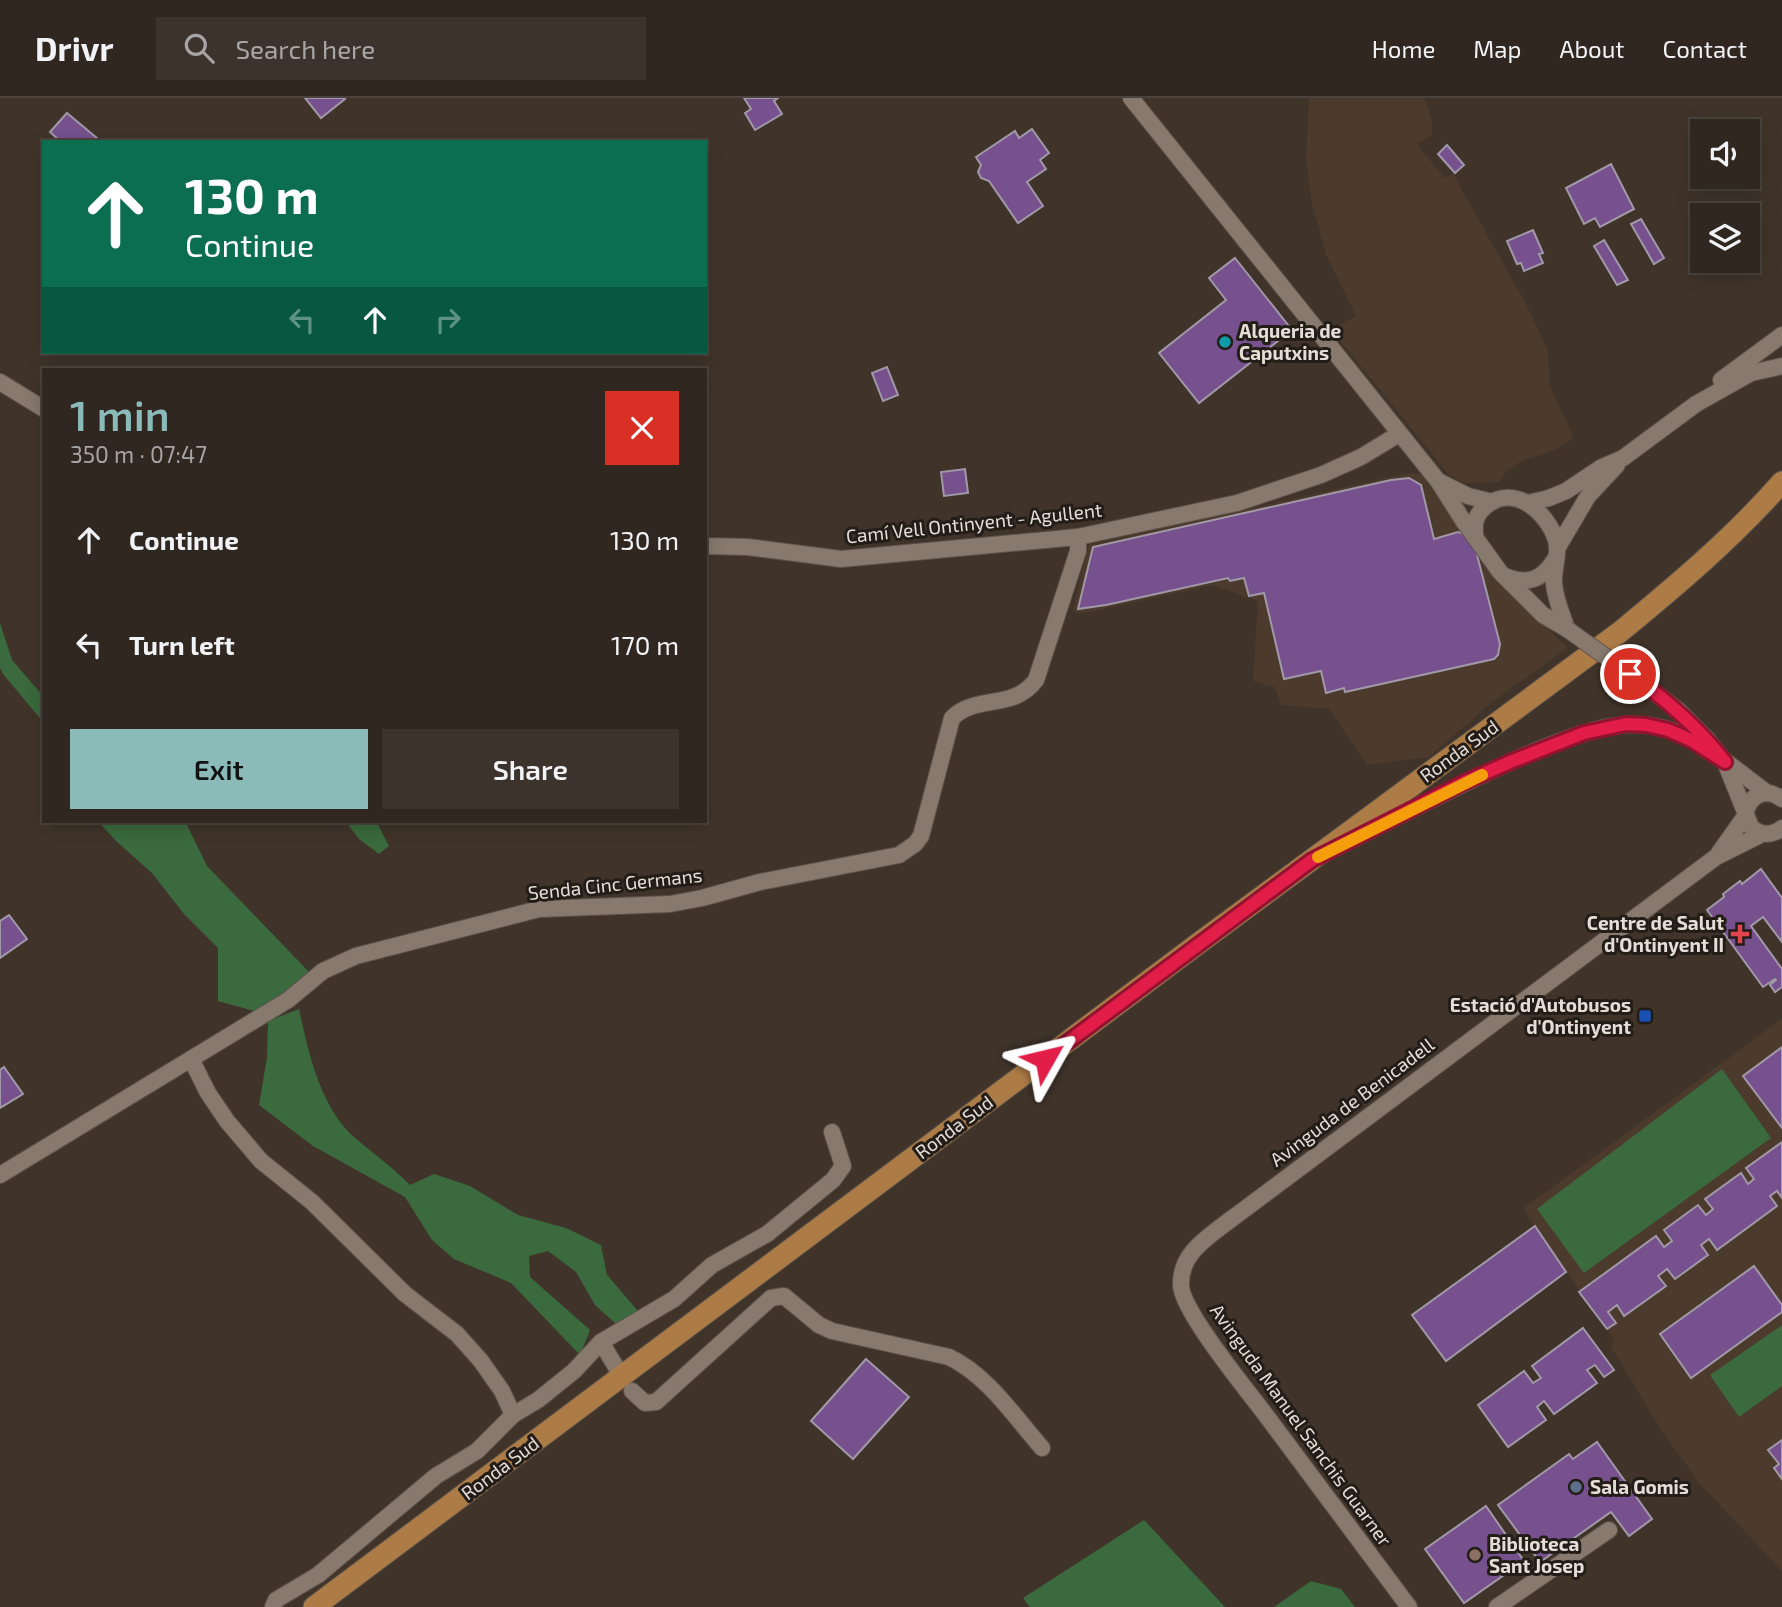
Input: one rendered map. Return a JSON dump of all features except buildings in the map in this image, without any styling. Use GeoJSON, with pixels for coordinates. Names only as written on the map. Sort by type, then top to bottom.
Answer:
{"type":"FeatureCollection","features":[{"type":"Feature","properties":{"kind":"main road","name":"Ronda Sud"},"geometry":{"type":"LineString","coordinates":[[314,1607],[1620,632],[1687,577],[1739,528],[1782,482]]}},
{"type":"Feature","properties":{"kind":"street"},"geometry":{"type":"LineString","coordinates":[[1131,98],[1438,481],[1483,550],[1506,577],[1543,615],[1567,629],[1679,711],[1725,762],[1751,827],[1774,835]]}},
{"type":"Feature","properties":{"kind":"street"},"geometry":{"type":"LineString","coordinates":[[1696,404],[1725,376],[1782,335]]}},
{"type":"Feature","properties":{"kind":"street"},"geometry":{"type":"LineString","coordinates":[[1506,577],[1522,582],[1538,578],[1545,573],[1588,496],[1623,458],[1696,404],[1751,373],[1782,366]]}},
{"type":"Feature","properties":{"kind":"street"},"geometry":{"type":"LineString","coordinates":[[0,382],[42,408]]}},
{"type":"Feature","properties":{"kind":"street","name":"Camí Vell Ontinyent - Agullent"},"geometry":{"type":"LineString","coordinates":[[707,546],[748,547],[841,559],[1078,537],[1237,503],[1321,475],[1361,457],[1399,435]]}},
{"type":"Feature","properties":{"kind":"street"},"geometry":{"type":"LineString","coordinates":[[1438,481],[1468,496],[1492,502],[1508,498],[1528,503],[1566,491],[1602,467],[1623,458]]}},
{"type":"Feature","properties":{"kind":"street"},"geometry":{"type":"LineString","coordinates":[[1475,534],[1477,517],[1492,502]]}},
{"type":"Feature","properties":{"kind":"street"},"geometry":{"type":"LineString","coordinates":[[1528,503],[1548,523],[1557,552],[1555,592],[1567,629]]}},
{"type":"Feature","properties":{"kind":"street","name":"Senda Cinc Germans"},"geometry":{"type":"LineString","coordinates":[[0,1175],[288,1000],[323,971],[356,956],[539,909],[682,902],[760,882],[885,859],[909,849],[921,836],[953,718],[965,708],[1018,696],[1029,690],[1036,680],[1078,551],[1078,537]]}},
{"type":"Feature","properties":{"kind":"street"},"geometry":{"type":"LineString","coordinates":[[1312,860],[1476,777],[1549,746],[1607,727],[1646,725],[1668,730],[1691,740],[1775,793]]}},
{"type":"Feature","properties":{"kind":"street"},"geometry":{"type":"LineString","coordinates":[[1716,857],[1753,798],[1775,793]]}},
{"type":"Feature","properties":{"kind":"street"},"geometry":{"type":"LineString","coordinates":[[1716,857],[1774,835]]}},
{"type":"Feature","properties":{"kind":"street","name":"Avinguda de Benicadell"},"geometry":{"type":"LineString","coordinates":[[1187,1260],[1195,1249],[1222,1226],[1716,857]]}},
{"type":"Feature","properties":{"kind":"street"},"geometry":{"type":"LineString","coordinates":[[191,1059],[208,1093],[227,1121],[261,1161],[312,1202],[405,1294],[457,1334],[502,1391],[513,1415]]}},
{"type":"Feature","properties":{"kind":"street"},"geometry":{"type":"LineString","coordinates":[[273,1607],[276,1600],[318,1575],[436,1476],[477,1451],[513,1415],[538,1400],[565,1378],[601,1342],[674,1299],[712,1265],[767,1234],[833,1180],[843,1166],[832,1132]]}},
{"type":"Feature","properties":{"kind":"street","name":"Avinguda Manuel Sanchis Guarner"},"geometry":{"type":"LineString","coordinates":[[1187,1260],[1181,1283],[1182,1292],[1205,1332],[1409,1607]]}},
{"type":"Feature","properties":{"kind":"street"},"geometry":{"type":"LineString","coordinates":[[632,1391],[645,1403],[656,1402],[771,1298],[784,1296],[819,1325],[832,1331],[949,1357],[963,1363],[979,1376],[1042,1448]]}},
{"type":"Feature","properties":{"kind":"street"},"geometry":{"type":"LineString","coordinates":[[601,1342],[616,1367]]}},
{"type":"Feature","properties":{"kind":"street"},"geometry":{"type":"LineString","coordinates":[[1497,1607],[1609,1530]]}},
{"type":"Feature","properties":{"kind":"shaded area"},"geometry":{"type":"Polygon","coordinates":[[[1309,98],[1424,98],[1432,120],[1432,135],[1419,143],[1420,149],[1445,178],[1453,174],[1526,304],[1548,351],[1550,387],[1574,438],[1550,452],[1521,461],[1507,471],[1499,482],[1465,483],[1449,475],[1331,329],[1356,316],[1326,254],[1312,204],[1306,158],[1309,98]]]}},
{"type":"Feature","properties":{"kind":"shaded area"},"geometry":{"type":"Polygon","coordinates":[[[1408,473],[1422,475],[1471,541],[1478,556],[1567,648],[1492,702],[1429,757],[1367,765],[1329,709],[1281,705],[1275,687],[1253,681],[1258,601],[1213,585],[1079,614],[1073,611],[1089,545],[1408,473]]]}},
{"type":"Feature","properties":{"kind":"shaded area"},"geometry":{"type":"Polygon","coordinates":[[[1782,1019],[1782,1571],[1701,1485],[1659,1427],[1611,1347],[1615,1341],[1523,1209],[1782,1019]]]}},
{"type":"Feature","properties":{"kind":"green space"},"geometry":{"type":"Polygon","coordinates":[[[0,623],[12,660],[42,695],[42,721],[3,674],[0,668],[0,623]]]}},
{"type":"Feature","properties":{"kind":"green space"},"geometry":{"type":"Polygon","coordinates":[[[100,823],[186,823],[207,866],[310,973],[258,1012],[218,1001],[218,948],[184,914],[152,873],[100,823]]]}},
{"type":"Feature","properties":{"kind":"green space"},"geometry":{"type":"Polygon","coordinates":[[[347,823],[377,823],[389,846],[379,854],[359,839],[347,823]]]}},
{"type":"Feature","properties":{"kind":"green space"},"geometry":{"type":"Polygon","coordinates":[[[299,1009],[311,1060],[324,1094],[342,1124],[353,1136],[410,1185],[434,1174],[470,1186],[518,1215],[566,1228],[601,1245],[607,1275],[638,1311],[616,1324],[595,1305],[576,1272],[548,1251],[529,1256],[530,1277],[590,1330],[580,1355],[511,1283],[454,1259],[432,1240],[405,1197],[313,1146],[259,1105],[267,1057],[268,1021],[299,1009]]]}},
{"type":"Feature","properties":{"kind":"green space"},"geometry":{"type":"Polygon","coordinates":[[[1722,1069],[1771,1138],[1584,1273],[1537,1209],[1722,1069]]]}},
{"type":"Feature","properties":{"kind":"green space"},"geometry":{"type":"Polygon","coordinates":[[[1782,1325],[1782,1386],[1739,1417],[1710,1375],[1782,1325]]]}},
{"type":"Feature","properties":{"kind":"green space"},"geometry":{"type":"Polygon","coordinates":[[[1144,1520],[1225,1607],[1030,1607],[1023,1598],[1144,1520]]]}},
{"type":"Feature","properties":{"kind":"green space"},"geometry":{"type":"Polygon","coordinates":[[[1311,1581],[1341,1589],[1355,1607],[1274,1607],[1311,1581]]]}},
{"type":"Feature","properties":{"kind":"slow traffic"},"geometry":{"type":"LineString","coordinates":[[1318,857],[1482,775]]}},
{"type":"Feature","properties":{"kind":"place","name":"Alqueria de Caputxins"},"geometry":{"type":"Point","coordinates":[1225,342]}},
{"type":"Feature","properties":{"kind":"place","name":"Centre de Salut d'Ontinyent II"},"geometry":{"type":"Point","coordinates":[1740,934]}},
{"type":"Feature","properties":{"kind":"place","name":"Estació d'Autobusos d'Ontinyent"},"geometry":{"type":"Point","coordinates":[1645,1016]}},
{"type":"Feature","properties":{"kind":"place","name":"Sala Gomis"},"geometry":{"type":"Point","coordinates":[1576,1487]}},
{"type":"Feature","properties":{"kind":"place","name":"Biblioteca Sant Josep"},"geometry":{"type":"Point","coordinates":[1475,1555]}},
{"type":"Feature","properties":{"kind":"route"},"geometry":{"type":"LineString","coordinates":[[1045,1059],[1312,860],[1510,762],[1584,733],[1626,724],[1668,730],[1691,740],[1725,762],[1679,711],[1630,674]]}}]}
